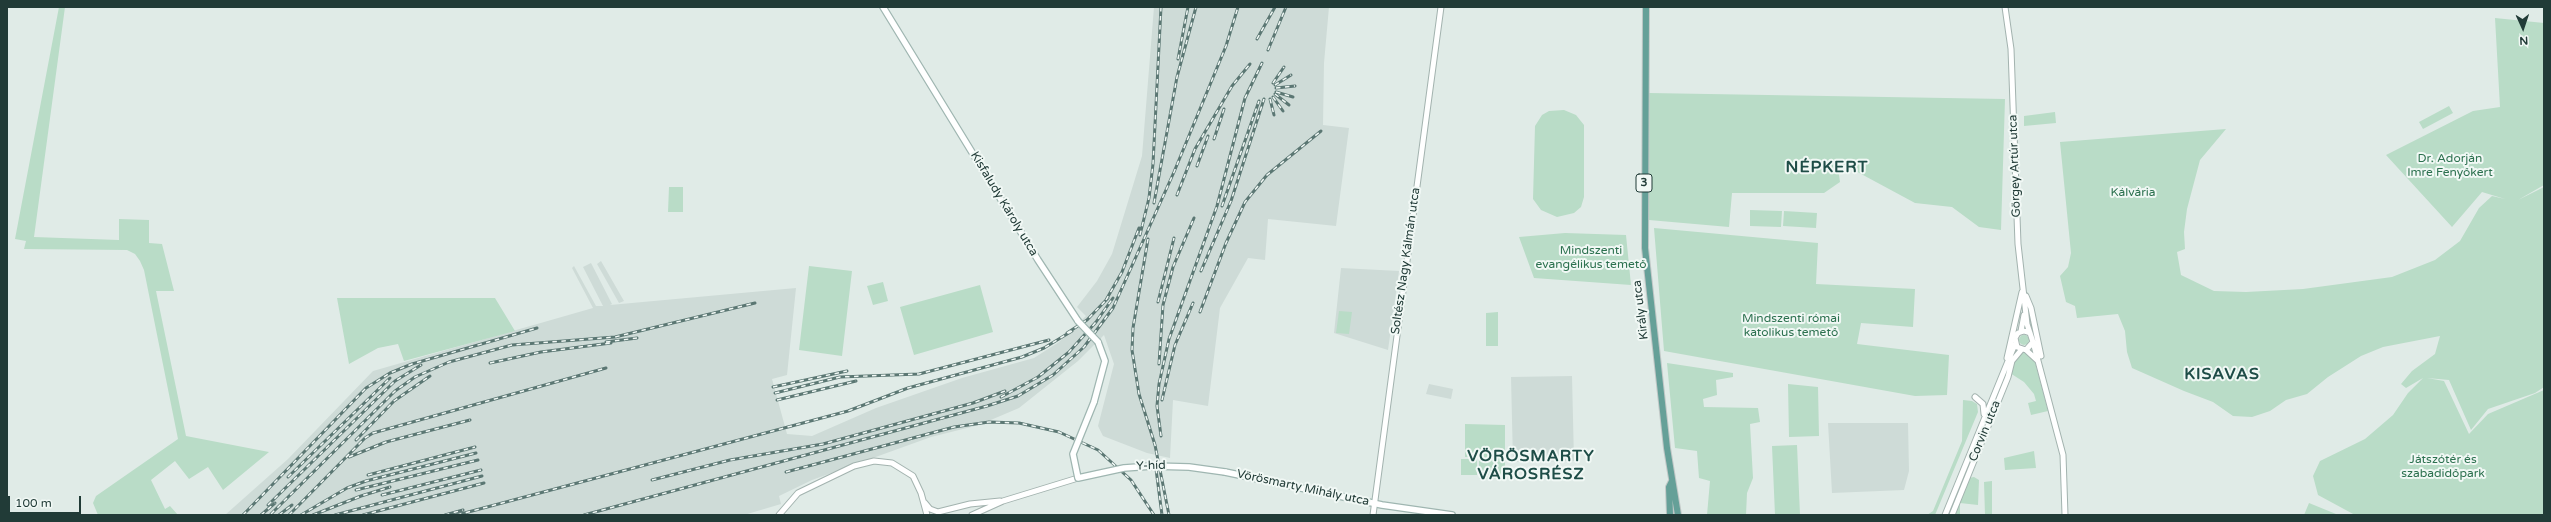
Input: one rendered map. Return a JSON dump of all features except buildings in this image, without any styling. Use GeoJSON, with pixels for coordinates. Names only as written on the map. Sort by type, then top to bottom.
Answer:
{"type":"FeatureCollection","features":[{"type":"Feature","properties":{"kind":"main road","name":"Kisfaludy Károly utca"},"geometry":{"type":"LineString","coordinates":[[883,7],[1038,260],[1078,321],[1098,342],[1105,361],[1094,402],[1073,454],[1078,478]]}},
{"type":"Feature","properties":{"kind":"main road","name":"Király utca"},"geometry":{"type":"LineString","coordinates":[[1646,7],[1644,87],[1645,248],[1672,481],[1675,485],[1678,515]]}},
{"type":"Feature","properties":{"kind":"main road","name":"Y-híd"},"geometry":{"type":"LineString","coordinates":[[1078,478],[1112,470],[1152,466],[1189,466],[1225,472]]}},
{"type":"Feature","properties":{"kind":"main road","name":"Vörösmarty Mihály utca"},"geometry":{"type":"LineString","coordinates":[[1225,472],[1374,503],[1452,515]]}},
{"type":"Feature","properties":{"kind":"main road","name":"Király utca"},"geometry":{"type":"LineString","coordinates":[[1670,515],[1669,487],[1672,481]]}},
{"type":"Feature","properties":{"kind":"street","name":"Soltész Nagy Kálmán utca"},"geometry":{"type":"LineString","coordinates":[[1374,515],[1374,503],[1442,7]]}},
{"type":"Feature","properties":{"kind":"street","name":"Görgey Artúr utca"},"geometry":{"type":"LineString","coordinates":[[2005,7],[2009,42],[2015,198],[2023,290],[2030,333]]}},
{"type":"Feature","properties":{"kind":"street","name":"Görgey Artúr utca"},"geometry":{"type":"LineString","coordinates":[[2023,290],[2036,328],[2042,364],[2042,376]]}},
{"type":"Feature","properties":{"kind":"street","name":"Corvin utca"},"geometry":{"type":"LineString","coordinates":[[2005,367],[2012,330],[2023,290]]}},
{"type":"Feature","properties":{"kind":"street","name":"Görgey Artúr utca"},"geometry":{"type":"LineString","coordinates":[[2021,331],[2025,302]]}},
{"type":"Feature","properties":{"kind":"street"},"geometry":{"type":"LineString","coordinates":[[2021,331],[2030,333],[2033,342],[2024,350],[2016,344],[2016,335],[2021,331]]}},
{"type":"Feature","properties":{"kind":"street","name":"Görgey Artúr utca"},"geometry":{"type":"LineString","coordinates":[[2033,342],[2063,455],[2065,515]]}},
{"type":"Feature","properties":{"kind":"street","name":"Corvin utca"},"geometry":{"type":"LineString","coordinates":[[1945,515],[2005,367],[2016,344]]}},
{"type":"Feature","properties":{"kind":"street","name":"Görgey Artúr utca"},"geometry":{"type":"LineString","coordinates":[[2024,350],[2034,355],[2039,364]]}},
{"type":"Feature","properties":{"kind":"street","name":"Corvin utca"},"geometry":{"type":"LineString","coordinates":[[1952,515],[2008,376],[2012,361],[2024,350]]}},
{"type":"Feature","properties":{"kind":"street"},"geometry":{"type":"LineString","coordinates":[[1975,397],[1983,404],[1984,418]]}},
{"type":"Feature","properties":{"kind":"street"},"geometry":{"type":"LineString","coordinates":[[779,515],[798,493],[854,466],[874,461],[892,463],[905,470],[916,482],[924,502],[927,515]]}},
{"type":"Feature","properties":{"kind":"street","name":"Y-híd"},"geometry":{"type":"LineString","coordinates":[[1003,501],[1078,478]]}},
{"type":"Feature","properties":{"kind":"street"},"geometry":{"type":"LineString","coordinates":[[924,502],[930,509],[938,512],[974,504],[1003,501]]}},
{"type":"Feature","properties":{"kind":"street"},"geometry":{"type":"LineString","coordinates":[[972,515],[1003,501]]}},
{"type":"Feature","properties":{"kind":"shaded area"},"geometry":{"type":"Polygon","coordinates":[[[1154,7],[1329,7],[1324,63],[1323,125],[1349,128],[1336,226],[1268,219],[1265,260],[1248,258],[1220,308],[1208,406],[1173,400],[1170,458],[1147,453],[1103,436],[1098,426],[1114,364],[1104,335],[1078,361],[1019,408],[979,425],[931,437],[812,480],[779,496],[781,504],[744,515],[225,515],[288,459],[373,371],[593,308],[572,268],[574,266],[596,306],[603,306],[583,267],[591,263],[612,304],[610,305],[796,288],[787,375],[772,379],[787,434],[812,436],[876,408],[962,378],[1034,358],[1059,342],[1086,316],[1077,307],[1097,281],[1112,254],[1142,156],[1154,7]]]}},
{"type":"Feature","properties":{"kind":"shaded area"},"geometry":{"type":"Polygon","coordinates":[[[601,261],[624,301],[619,303],[597,264],[601,261]]]}},
{"type":"Feature","properties":{"kind":"shaded area"},"geometry":{"type":"Polygon","coordinates":[[[1341,268],[1399,271],[1388,350],[1334,333],[1341,268]]]}},
{"type":"Feature","properties":{"kind":"shaded area"},"geometry":{"type":"Polygon","coordinates":[[[1572,376],[1574,461],[1513,462],[1511,377],[1572,376]]]}},
{"type":"Feature","properties":{"kind":"shaded area"},"geometry":{"type":"Polygon","coordinates":[[[1429,384],[1453,389],[1451,399],[1426,394],[1429,384]]]}},
{"type":"Feature","properties":{"kind":"shaded area"},"geometry":{"type":"Polygon","coordinates":[[[1828,423],[1908,423],[1909,471],[1904,490],[1832,493],[1828,423]]]}},
{"type":"Feature","properties":{"kind":"green space"},"geometry":{"type":"Polygon","coordinates":[[[59,7],[65,7],[34,237],[119,240],[119,219],[149,220],[149,243],[162,244],[174,291],[156,291],[186,436],[269,452],[223,490],[208,467],[189,479],[175,461],[151,480],[165,509],[170,506],[178,515],[98,515],[93,503],[96,496],[178,439],[144,270],[140,261],[135,254],[127,250],[24,249],[26,241],[15,239],[59,7]]]}},
{"type":"Feature","properties":{"kind":"green space"},"geometry":{"type":"Polygon","coordinates":[[[2495,18],[2544,23],[2544,185],[2518,200],[2544,187],[2544,387],[2535,393],[2488,409],[2471,430],[2449,380],[2427,378],[2444,381],[2469,434],[2488,414],[2544,390],[2544,515],[2355,515],[2318,495],[2313,476],[2320,461],[2365,439],[2393,415],[2408,393],[2423,378],[2406,388],[2401,384],[2412,371],[2435,354],[2440,336],[2383,347],[2361,356],[2328,377],[2307,394],[2286,400],[2270,411],[2252,417],[2233,416],[2213,402],[2132,368],[2127,352],[2125,331],[2118,314],[2077,318],[2075,306],[2066,302],[2060,276],[2068,267],[2071,253],[2060,142],[2226,129],[2200,160],[2187,209],[2184,232],[2185,249],[2177,252],[2181,275],[2214,291],[2246,292],[2303,289],[2392,277],[2435,260],[2460,241],[2479,208],[2492,196],[2505,199],[2482,192],[2452,227],[2386,155],[2473,111],[2500,107],[2495,18]]]}},
{"type":"Feature","properties":{"kind":"green space"},"geometry":{"type":"Polygon","coordinates":[[[1649,93],[2005,99],[2001,230],[1979,227],[1952,207],[1915,203],[1837,161],[1840,182],[1824,193],[1732,193],[1729,227],[1649,220],[1649,93]]]}},
{"type":"Feature","properties":{"kind":"green space"},"geometry":{"type":"Polygon","coordinates":[[[2449,106],[2453,113],[2423,129],[2419,122],[2449,106]]]}},
{"type":"Feature","properties":{"kind":"green space"},"geometry":{"type":"Polygon","coordinates":[[[1564,110],[1576,115],[1584,125],[1584,197],[1581,207],[1574,213],[1557,217],[1541,210],[1533,199],[1535,126],[1542,115],[1549,111],[1564,110]]]}},
{"type":"Feature","properties":{"kind":"green space"},"geometry":{"type":"Polygon","coordinates":[[[2055,112],[2056,123],[2024,126],[2024,116],[2055,112]]]}},
{"type":"Feature","properties":{"kind":"green space"},"geometry":{"type":"Polygon","coordinates":[[[669,187],[683,187],[683,212],[668,212],[669,187]]]}},
{"type":"Feature","properties":{"kind":"green space"},"geometry":{"type":"Polygon","coordinates":[[[1750,210],[1782,211],[1781,227],[1750,226],[1750,210]]]}},
{"type":"Feature","properties":{"kind":"green space"},"geometry":{"type":"Polygon","coordinates":[[[1784,211],[1817,213],[1816,228],[1783,226],[1784,211]]]}},
{"type":"Feature","properties":{"kind":"green space","name":"Mindszenti római katolikus temető"},"geometry":{"type":"Polygon","coordinates":[[[1654,228],[1818,243],[1816,284],[1915,289],[1913,327],[1861,323],[1857,344],[1949,355],[1947,395],[1915,396],[1664,351],[1654,228]]]}},
{"type":"Feature","properties":{"kind":"green space","name":"Mindszenti evangélikus temető"},"geometry":{"type":"Polygon","coordinates":[[[1565,233],[1626,235],[1631,285],[1534,278],[1519,237],[1565,233]]]}},
{"type":"Feature","properties":{"kind":"green space"},"geometry":{"type":"Polygon","coordinates":[[[809,266],[852,271],[842,356],[799,350],[809,266]]]}},
{"type":"Feature","properties":{"kind":"green space"},"geometry":{"type":"Polygon","coordinates":[[[883,282],[888,301],[873,305],[867,286],[883,282]]]}},
{"type":"Feature","properties":{"kind":"green space"},"geometry":{"type":"Polygon","coordinates":[[[980,285],[993,332],[914,355],[900,307],[980,285]]]}},
{"type":"Feature","properties":{"kind":"green space"},"geometry":{"type":"Polygon","coordinates":[[[337,298],[495,298],[515,331],[404,361],[398,344],[378,348],[349,364],[337,298]]]}},
{"type":"Feature","properties":{"kind":"green space"},"geometry":{"type":"Polygon","coordinates":[[[1339,311],[1352,312],[1349,334],[1336,333],[1339,311]]]}},
{"type":"Feature","properties":{"kind":"green space"},"geometry":{"type":"Polygon","coordinates":[[[1498,312],[1498,346],[1486,346],[1486,313],[1498,312]]]}},
{"type":"Feature","properties":{"kind":"green space"},"geometry":{"type":"Polygon","coordinates":[[[2022,335],[2026,335],[2028,336],[2028,344],[2022,345],[2019,342],[2019,338],[2022,335]]]}},
{"type":"Feature","properties":{"kind":"green space"},"geometry":{"type":"Polygon","coordinates":[[[2026,351],[2034,358],[2048,411],[2031,415],[2028,403],[2036,401],[2034,394],[2024,382],[2010,373],[2015,358],[2026,351]]]}},
{"type":"Feature","properties":{"kind":"green space"},"geometry":{"type":"Polygon","coordinates":[[[1667,363],[1733,373],[1733,377],[1716,380],[1717,395],[1703,399],[1704,407],[1758,408],[1760,422],[1750,424],[1753,478],[1747,493],[1746,515],[1707,515],[1710,481],[1699,478],[1697,451],[1675,448],[1667,363]]]}},
{"type":"Feature","properties":{"kind":"green space"},"geometry":{"type":"Polygon","coordinates":[[[1788,384],[1818,387],[1819,436],[1789,437],[1788,384]]]}},
{"type":"Feature","properties":{"kind":"green space"},"geometry":{"type":"Polygon","coordinates":[[[1963,400],[1972,401],[1977,404],[1978,412],[1935,515],[1927,515],[1933,511],[1962,441],[1963,400]]]}},
{"type":"Feature","properties":{"kind":"green space"},"geometry":{"type":"Polygon","coordinates":[[[1465,424],[1505,425],[1505,479],[1479,479],[1479,457],[1465,457],[1465,424]]]}},
{"type":"Feature","properties":{"kind":"green space"},"geometry":{"type":"Polygon","coordinates":[[[1797,445],[1800,515],[1775,515],[1772,446],[1797,445]]]}},
{"type":"Feature","properties":{"kind":"green space"},"geometry":{"type":"Polygon","coordinates":[[[2034,451],[2036,468],[2005,470],[2004,458],[2034,451]]]}},
{"type":"Feature","properties":{"kind":"green space"},"geometry":{"type":"Polygon","coordinates":[[[1461,459],[1477,459],[1477,475],[1461,475],[1461,459]]]}},
{"type":"Feature","properties":{"kind":"green space"},"geometry":{"type":"Polygon","coordinates":[[[1974,477],[1979,480],[1978,505],[1960,503],[1960,515],[1953,515],[1968,478],[1974,477]]]}},
{"type":"Feature","properties":{"kind":"green space"},"geometry":{"type":"Polygon","coordinates":[[[1992,481],[1992,515],[1985,515],[1984,482],[1992,481]]]}},
{"type":"Feature","properties":{"kind":"green space"},"geometry":{"type":"Polygon","coordinates":[[[2309,503],[2336,514],[2338,515],[2304,515],[2309,503]]]}},
{"type":"Feature","properties":{"kind":"railway"},"geometry":{"type":"LineString","coordinates":[[1140,235],[1149,198],[1153,164],[1161,7]]}},
{"type":"Feature","properties":{"kind":"railway"},"geometry":{"type":"LineString","coordinates":[[1178,59],[1188,7]]}},
{"type":"Feature","properties":{"kind":"railway"},"geometry":{"type":"LineString","coordinates":[[1154,203],[1177,77],[1196,7]]}},
{"type":"Feature","properties":{"kind":"railway"},"geometry":{"type":"LineString","coordinates":[[584,515],[987,406],[1018,396],[1053,375],[1084,347],[1113,308],[1174,172],[1226,46],[1238,7]]}},
{"type":"Feature","properties":{"kind":"railway"},"geometry":{"type":"LineString","coordinates":[[1257,39],[1275,7]]}},
{"type":"Feature","properties":{"kind":"railway"},"geometry":{"type":"LineString","coordinates":[[1268,50],[1286,7]]}},
{"type":"Feature","properties":{"kind":"railway"},"geometry":{"type":"LineString","coordinates":[[1161,436],[1157,406],[1159,384],[1169,339],[1217,206],[1245,98],[1262,63]]}},
{"type":"Feature","properties":{"kind":"railway"},"geometry":{"type":"LineString","coordinates":[[1177,195],[1195,149],[1232,86],[1250,64]]}},
{"type":"Feature","properties":{"kind":"railway"},"geometry":{"type":"LineString","coordinates":[[1273,83],[1284,67]]}},
{"type":"Feature","properties":{"kind":"railway"},"geometry":{"type":"LineString","coordinates":[[1275,85],[1291,75]]}},
{"type":"Feature","properties":{"kind":"railway"},"geometry":{"type":"LineString","coordinates":[[1276,88],[1295,86]]}},
{"type":"Feature","properties":{"kind":"railway"},"geometry":{"type":"LineString","coordinates":[[1276,92],[1293,97]]}},
{"type":"Feature","properties":{"kind":"railway"},"geometry":{"type":"LineString","coordinates":[[1275,94],[1289,105]]}},
{"type":"Feature","properties":{"kind":"railway"},"geometry":{"type":"LineString","coordinates":[[1273,97],[1283,111]]}},
{"type":"Feature","properties":{"kind":"railway"},"geometry":{"type":"LineString","coordinates":[[1201,271],[1231,201],[1264,99]]}},
{"type":"Feature","properties":{"kind":"railway"},"geometry":{"type":"LineString","coordinates":[[1270,99],[1274,115]]}},
{"type":"Feature","properties":{"kind":"railway"},"geometry":{"type":"LineString","coordinates":[[1222,206],[1259,101]]}},
{"type":"Feature","properties":{"kind":"railway"},"geometry":{"type":"LineString","coordinates":[[1214,139],[1224,109]]}},
{"type":"Feature","properties":{"kind":"railway"},"geometry":{"type":"LineString","coordinates":[[1200,312],[1226,243],[1245,202],[1267,175],[1321,131]]}},
{"type":"Feature","properties":{"kind":"railway"},"geometry":{"type":"LineString","coordinates":[[1197,166],[1208,136]]}},
{"type":"Feature","properties":{"kind":"railway"},"geometry":{"type":"LineString","coordinates":[[1159,364],[1163,305],[1173,267],[1194,218]]}},
{"type":"Feature","properties":{"kind":"railway"},"geometry":{"type":"LineString","coordinates":[[1106,300],[1122,272],[1139,228]]}},
{"type":"Feature","properties":{"kind":"railway"},"geometry":{"type":"LineString","coordinates":[[1158,302],[1174,238]]}},
{"type":"Feature","properties":{"kind":"railway"},"geometry":{"type":"LineString","coordinates":[[1148,239],[1133,328],[1132,350],[1139,394],[1155,445],[1169,515]]}},
{"type":"Feature","properties":{"kind":"railway"},"geometry":{"type":"LineString","coordinates":[[1067,333],[1087,320],[1108,298]]}},
{"type":"Feature","properties":{"kind":"railway"},"geometry":{"type":"LineString","coordinates":[[1001,397],[1038,377],[1069,352],[1096,322],[1113,298]]}},
{"type":"Feature","properties":{"kind":"railway"},"geometry":{"type":"LineString","coordinates":[[271,514],[395,391],[415,377],[449,362],[512,345],[615,337],[755,303]]}},
{"type":"Feature","properties":{"kind":"railway"},"geometry":{"type":"LineString","coordinates":[[1162,400],[1175,345],[1193,303]]}},
{"type":"Feature","properties":{"kind":"railway"},"geometry":{"type":"LineString","coordinates":[[243,515],[366,388],[390,373],[412,364],[537,328]]}},
{"type":"Feature","properties":{"kind":"railway"},"geometry":{"type":"LineString","coordinates":[[457,515],[848,411],[908,388],[1022,357],[1044,348],[1072,331]]}},
{"type":"Feature","properties":{"kind":"railway"},"geometry":{"type":"LineString","coordinates":[[606,342],[637,338]]}},
{"type":"Feature","properties":{"kind":"railway"},"geometry":{"type":"LineString","coordinates":[[775,393],[840,377],[919,374],[1049,340]]}},
{"type":"Feature","properties":{"kind":"railway"},"geometry":{"type":"LineString","coordinates":[[490,363],[541,352],[611,343]]}},
{"type":"Feature","properties":{"kind":"railway"},"geometry":{"type":"LineString","coordinates":[[268,505],[395,381],[421,365]]}},
{"type":"Feature","properties":{"kind":"railway"},"geometry":{"type":"LineString","coordinates":[[289,515],[365,438],[373,433],[606,368]]}},
{"type":"Feature","properties":{"kind":"railway"},"geometry":{"type":"LineString","coordinates":[[773,387],[847,371]]}},
{"type":"Feature","properties":{"kind":"railway"},"geometry":{"type":"LineString","coordinates":[[356,440],[394,401],[430,376]]}},
{"type":"Feature","properties":{"kind":"railway"},"geometry":{"type":"LineString","coordinates":[[288,477],[390,378]]}},
{"type":"Feature","properties":{"kind":"railway"},"geometry":{"type":"LineString","coordinates":[[777,400],[856,381]]}},
{"type":"Feature","properties":{"kind":"railway"},"geometry":{"type":"LineString","coordinates":[[652,480],[730,460],[823,444],[973,403],[1005,391]]}},
{"type":"Feature","properties":{"kind":"railway"},"geometry":{"type":"LineString","coordinates":[[349,457],[386,442],[470,420]]}},
{"type":"Feature","properties":{"kind":"railway"},"geometry":{"type":"LineString","coordinates":[[786,472],[954,427],[989,422],[1019,423],[1059,432],[1098,450],[1131,480],[1154,515]]}},
{"type":"Feature","properties":{"kind":"railway"},"geometry":{"type":"LineString","coordinates":[[368,475],[475,447]]}},
{"type":"Feature","properties":{"kind":"railway"},"geometry":{"type":"LineString","coordinates":[[301,515],[347,488],[366,481],[476,453]]}},
{"type":"Feature","properties":{"kind":"railway"},"geometry":{"type":"LineString","coordinates":[[356,490],[478,460]]}},
{"type":"Feature","properties":{"kind":"railway"},"geometry":{"type":"LineString","coordinates":[[1156,469],[1162,515]]}},
{"type":"Feature","properties":{"kind":"railway"},"geometry":{"type":"LineString","coordinates":[[382,495],[481,470]]}},
{"type":"Feature","properties":{"kind":"railway"},"geometry":{"type":"LineString","coordinates":[[335,515],[482,476]]}},
{"type":"Feature","properties":{"kind":"railway"},"geometry":{"type":"LineString","coordinates":[[363,515],[484,483]]}},
{"type":"Feature","properties":{"kind":"railway"},"geometry":{"type":"LineString","coordinates":[[313,515],[361,496],[390,487]]}},
{"type":"Feature","properties":{"kind":"railway"},"geometry":{"type":"LineString","coordinates":[[261,515],[275,503]]}},
{"type":"Feature","properties":{"kind":"railway"},"geometry":{"type":"LineString","coordinates":[[279,515],[292,505]]}},
{"type":"Feature","properties":{"kind":"railway"},"geometry":{"type":"LineString","coordinates":[[445,515],[463,510]]}},
{"type":"Feature","properties":{"kind":"district","name":"NÉPKERT"},"geometry":{"type":"Point","coordinates":[1827,168]}},
{"type":"Feature","properties":{"kind":"district","name":"KISAVAS"},"geometry":{"type":"Point","coordinates":[2222,375]}},
{"type":"Feature","properties":{"kind":"district","name":"VÖRÖSMARTY VÁROSRÉSZ"},"geometry":{"type":"Point","coordinates":[1531,466]}},
{"type":"Feature","properties":{"kind":"park label","name":"Dr. Adorján Imre Fenyőkert"},"geometry":{"type":"Point","coordinates":[2450,166]}},
{"type":"Feature","properties":{"kind":"park label","name":"Kálvária"},"geometry":{"type":"Point","coordinates":[2133,193]}},
{"type":"Feature","properties":{"kind":"park label","name":"Játszótér és szabadidőpark"},"geometry":{"type":"Point","coordinates":[2443,467]}}]}
